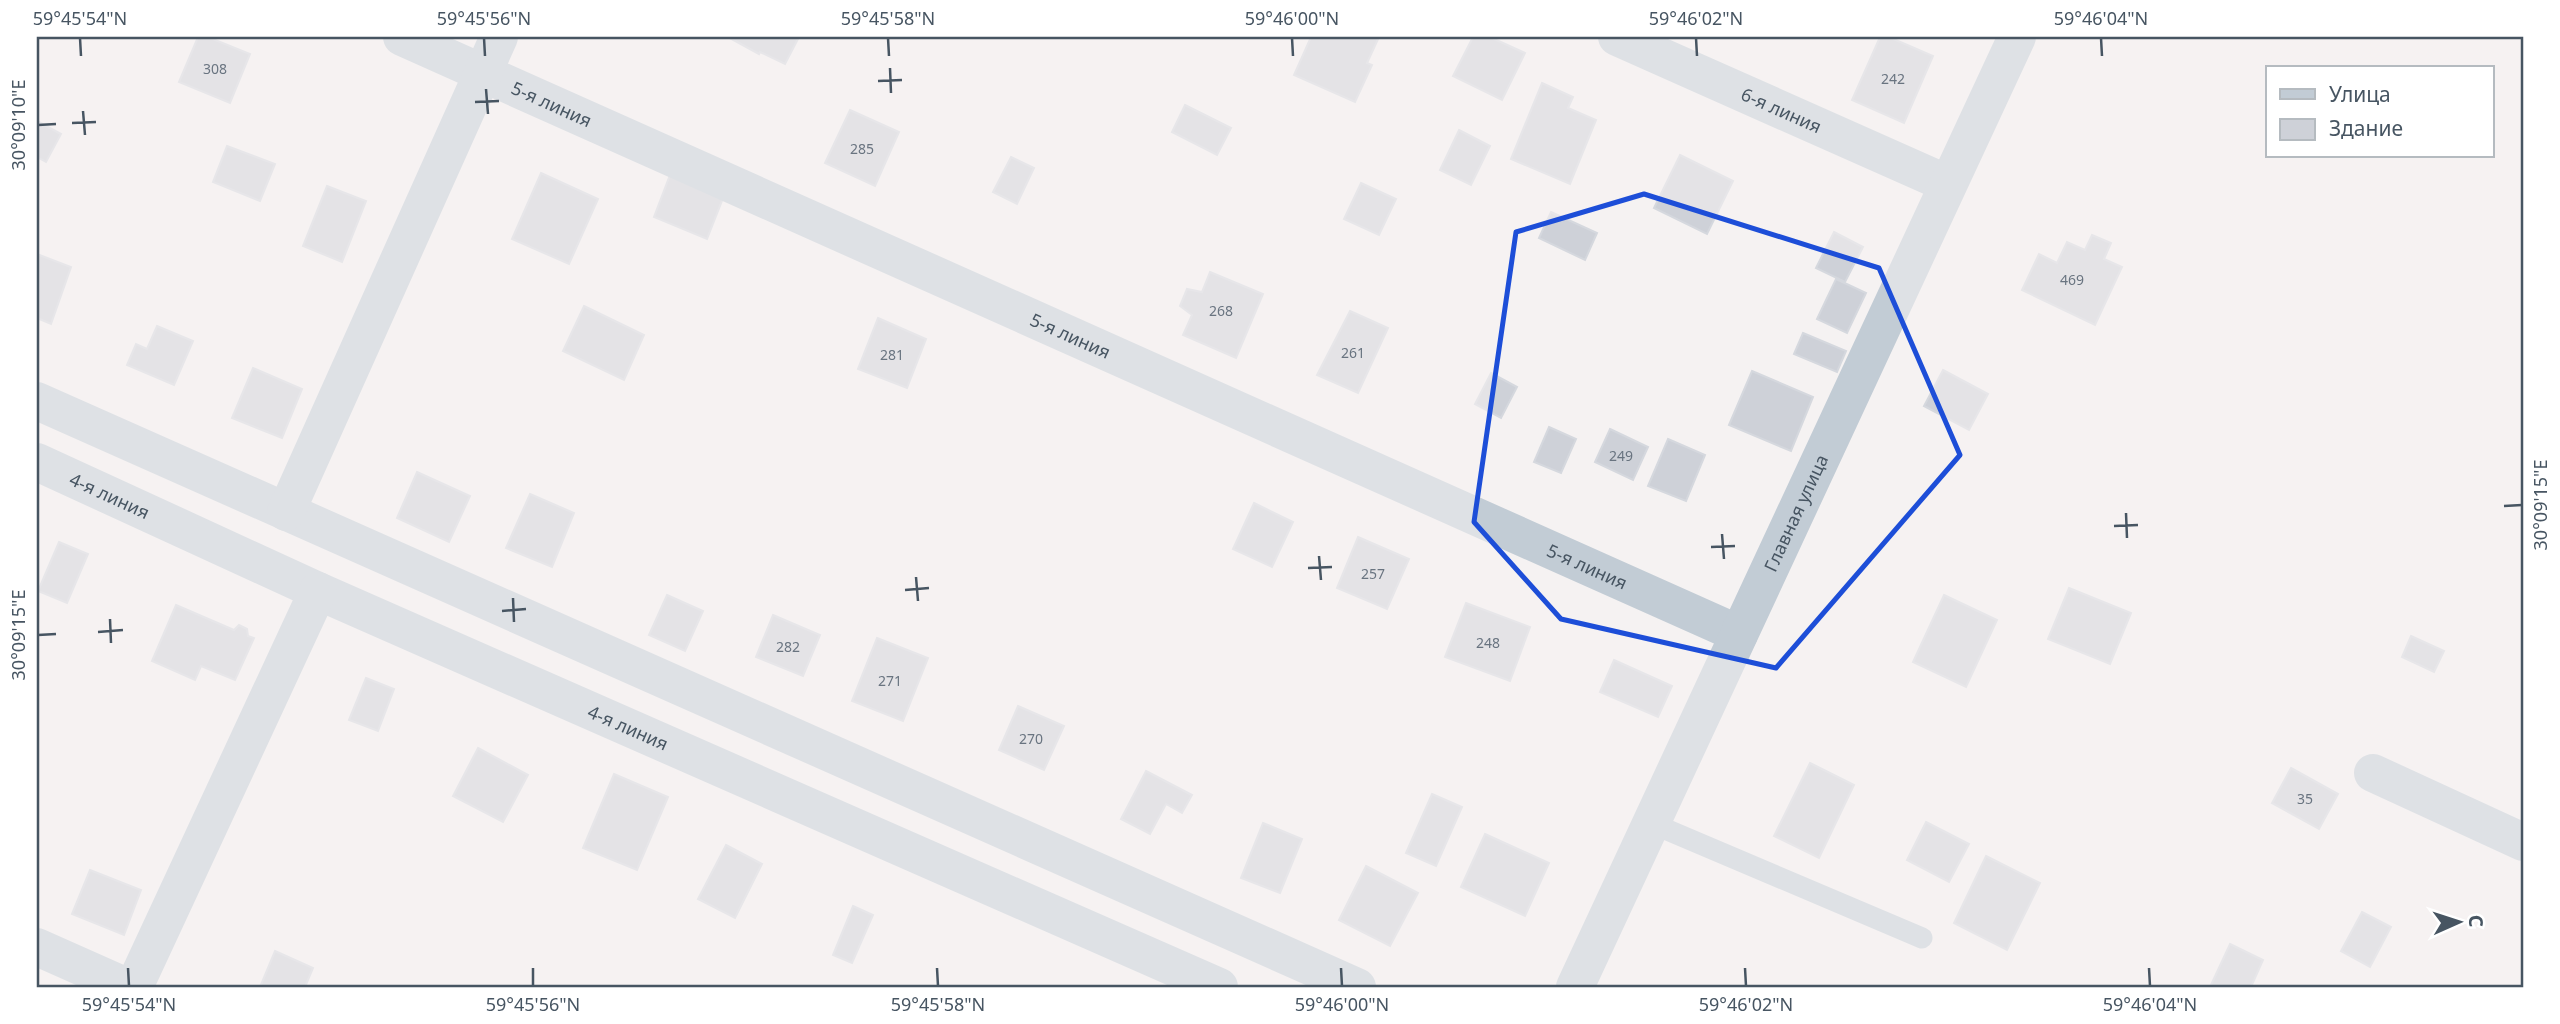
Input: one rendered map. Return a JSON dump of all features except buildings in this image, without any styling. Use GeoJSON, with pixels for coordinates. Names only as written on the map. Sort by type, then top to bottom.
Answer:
{"type":"FeatureCollection","features":[{"type":"Feature","properties":{"kind":"street","name":"5-я линия"},"geometry":{"type":"LineString","coordinates":[[402,37],[1739,634]]}},
{"type":"Feature","properties":{"kind":"street"},"geometry":{"type":"LineString","coordinates":[[286,512],[481,72],[499,37]]}},
{"type":"Feature","properties":{"kind":"street","name":"6-я линия"},"geometry":{"type":"LineString","coordinates":[[1617,37],[1948,184]]}},
{"type":"Feature","properties":{"kind":"street","name":"Главная улица"},"geometry":{"type":"LineString","coordinates":[[1575,987],[2017,37]]}},
{"type":"Feature","properties":{"kind":"street"},"geometry":{"type":"LineString","coordinates":[[37,401],[1357,987]]}},
{"type":"Feature","properties":{"kind":"street","name":"4-я линия"},"geometry":{"type":"LineString","coordinates":[[37,462],[318,591],[1219,987]]}},
{"type":"Feature","properties":{"kind":"street"},"geometry":{"type":"LineString","coordinates":[[134,987],[318,591]]}},
{"type":"Feature","properties":{"kind":"street"},"geometry":{"type":"LineString","coordinates":[[2373,773],[2523,842]]}},
{"type":"Feature","properties":{"kind":"street"},"geometry":{"type":"LineString","coordinates":[[37,947],[127,987]]}},
{"type":"Feature","properties":{"kind":"lane"},"geometry":{"type":"LineString","coordinates":[[1651,823],[1922,939]]}},
{"type":"Feature","properties":{"kind":"highlighted area"},"geometry":{"type":"Polygon","coordinates":[[[1644,194],[1879,268],[1960,455],[1776,668],[1561,619],[1474,522],[1516,232],[1644,194]]]}}]}
